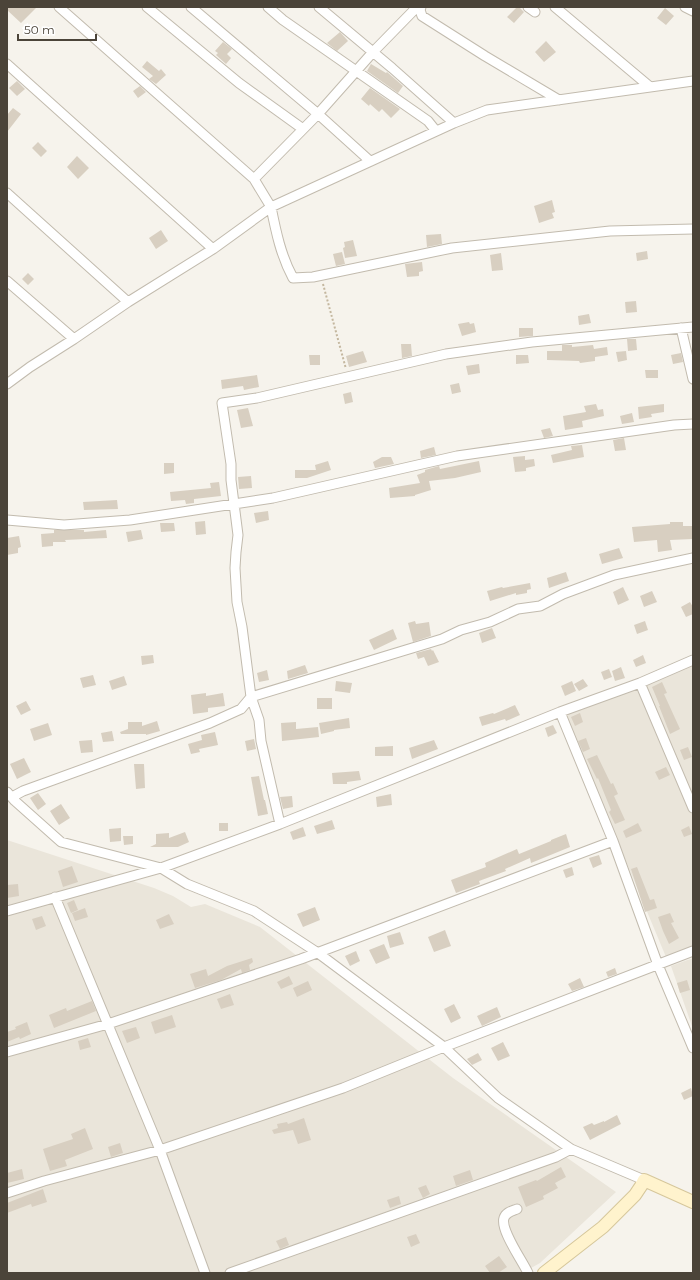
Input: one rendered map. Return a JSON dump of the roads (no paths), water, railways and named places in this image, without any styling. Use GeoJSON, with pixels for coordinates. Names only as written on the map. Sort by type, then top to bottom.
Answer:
{"type":"FeatureCollection","features":[{"type":"Feature","properties":{"kind":"street"},"geometry":{"type":"LineString","coordinates":[[59,7],[254,179],[271,207],[286,266],[293,278],[313,277],[452,248],[515,240],[610,231],[693,229]]}},
{"type":"Feature","properties":{"kind":"street"},"geometry":{"type":"LineString","coordinates":[[147,7],[239,83],[303,129]]}},
{"type":"Feature","properties":{"kind":"street"},"geometry":{"type":"LineString","coordinates":[[191,7],[318,114],[370,161]]}},
{"type":"Feature","properties":{"kind":"street"},"geometry":{"type":"LineString","coordinates":[[268,7],[283,20],[428,121],[436,131]]}},
{"type":"Feature","properties":{"kind":"street"},"geometry":{"type":"LineString","coordinates":[[319,7],[454,122]]}},
{"type":"Feature","properties":{"kind":"street"},"geometry":{"type":"LineString","coordinates":[[254,179],[318,114],[373,52],[417,7]]}},
{"type":"Feature","properties":{"kind":"street"},"geometry":{"type":"LineString","coordinates":[[421,7],[420,10],[422,16],[559,100]]}},
{"type":"Feature","properties":{"kind":"street"},"geometry":{"type":"LineString","coordinates":[[555,7],[649,86]]}},
{"type":"Feature","properties":{"kind":"street"},"geometry":{"type":"LineString","coordinates":[[685,7],[693,11]]}},
{"type":"Feature","properties":{"kind":"street"},"geometry":{"type":"LineString","coordinates":[[7,64],[213,249]]}},
{"type":"Feature","properties":{"kind":"street"},"geometry":{"type":"LineString","coordinates":[[7,384],[128,302],[213,249],[271,207],[454,122],[487,110],[693,81]]}},
{"type":"Feature","properties":{"kind":"street"},"geometry":{"type":"LineString","coordinates":[[7,193],[128,302]]}},
{"type":"Feature","properties":{"kind":"street"},"geometry":{"type":"LineString","coordinates":[[7,281],[74,339]]}},
{"type":"Feature","properties":{"kind":"street"},"geometry":{"type":"LineString","coordinates":[[280,824],[261,741],[259,720],[251,697],[242,627],[237,602],[235,568],[238,535],[233,504],[231,464],[222,403],[257,398],[446,354],[532,342],[693,327]]}},
{"type":"Feature","properties":{"kind":"street"},"geometry":{"type":"LineString","coordinates":[[682,328],[693,379]]}},
{"type":"Feature","properties":{"kind":"street"},"geometry":{"type":"LineString","coordinates":[[7,520],[64,525],[130,520],[273,498],[457,456],[674,425],[693,424]]}},
{"type":"Feature","properties":{"kind":"street"},"geometry":{"type":"LineString","coordinates":[[9,794],[23,791],[210,723],[241,709],[251,697],[442,639],[461,630],[490,622],[518,609],[540,606],[563,594],[614,575],[693,558]]}},
{"type":"Feature","properties":{"kind":"street"},"geometry":{"type":"LineString","coordinates":[[7,911],[161,868],[280,824],[560,712],[640,683],[693,660]]}},
{"type":"Feature","properties":{"kind":"street"},"geometry":{"type":"LineString","coordinates":[[640,683],[693,808]]}},
{"type":"Feature","properties":{"kind":"street"},"geometry":{"type":"LineString","coordinates":[[560,712],[613,841],[658,965],[693,1048]]}},
{"type":"Feature","properties":{"kind":"street"},"geometry":{"type":"LineString","coordinates":[[9,794],[61,842],[161,868],[188,884],[254,911],[318,953],[444,1047],[498,1098],[571,1149],[693,1202]]}},
{"type":"Feature","properties":{"kind":"street"},"geometry":{"type":"LineString","coordinates":[[7,1052],[108,1024],[318,953],[613,841]]}},
{"type":"Feature","properties":{"kind":"street"},"geometry":{"type":"LineString","coordinates":[[55,897],[160,1150],[205,1273]]}},
{"type":"Feature","properties":{"kind":"street"},"geometry":{"type":"LineString","coordinates":[[7,1193],[44,1181],[160,1150],[343,1088],[444,1047],[693,951]]}},
{"type":"Feature","properties":{"kind":"street"},"geometry":{"type":"LineString","coordinates":[[230,1273],[549,1160],[571,1149]]}},
{"type":"Feature","properties":{"kind":"street"},"geometry":{"type":"LineString","coordinates":[[544,1273],[603,1227],[635,1195],[644,1180]]}},
{"type":"Feature","properties":{"kind":"street"},"geometry":{"type":"LineString","coordinates":[[517,1209],[506,1214],[504,1218],[505,1231],[528,1273]]}}]}
